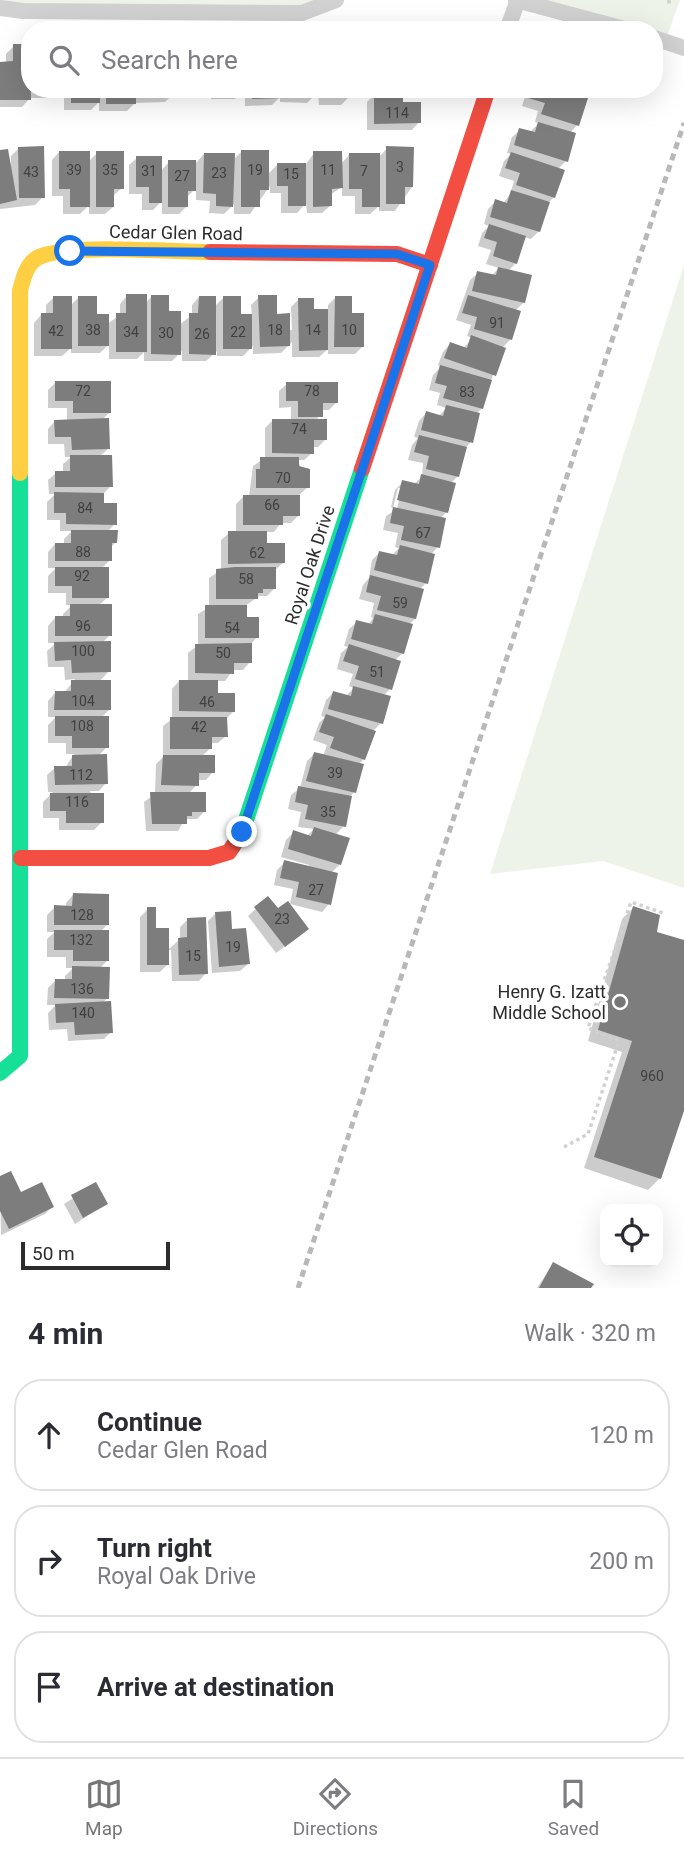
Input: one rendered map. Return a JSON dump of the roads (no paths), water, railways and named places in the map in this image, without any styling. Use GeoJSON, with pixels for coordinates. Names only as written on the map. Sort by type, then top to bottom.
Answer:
{"type":"FeatureCollection","features":[{"type":"Feature","properties":{"kind":"street"},"geometry":{"type":"LineString","coordinates":[[0,8],[23,11],[302,13],[336,0]]}},
{"type":"Feature","properties":{"kind":"street"},"geometry":{"type":"LineString","coordinates":[[510,21],[517,0],[595,21]]}},
{"type":"Feature","properties":{"kind":"street"},"geometry":{"type":"LineString","coordinates":[[663,41],[684,48]]}},
{"type":"Feature","properties":{"kind":"street","name":"Royal Oak Drive"},"geometry":{"type":"LineString","coordinates":[[20,858],[209,859],[229,852],[242,832],[485,98]]}},
{"type":"Feature","properties":{"kind":"street","name":"Cedar Glen Road"},"geometry":{"type":"LineString","coordinates":[[0,1073],[20,1056],[20,291],[24,270],[39,255],[70,251],[397,254],[430,265]]}},
{"type":"Feature","properties":{"kind":"railway"},"geometry":{"type":"LineString","coordinates":[[298,1288],[684,123]]}},
{"type":"Feature","properties":{"kind":"place","name":"Henry G. Izatt Middle School"},"geometry":{"type":"Point","coordinates":[620,1002]}}]}
